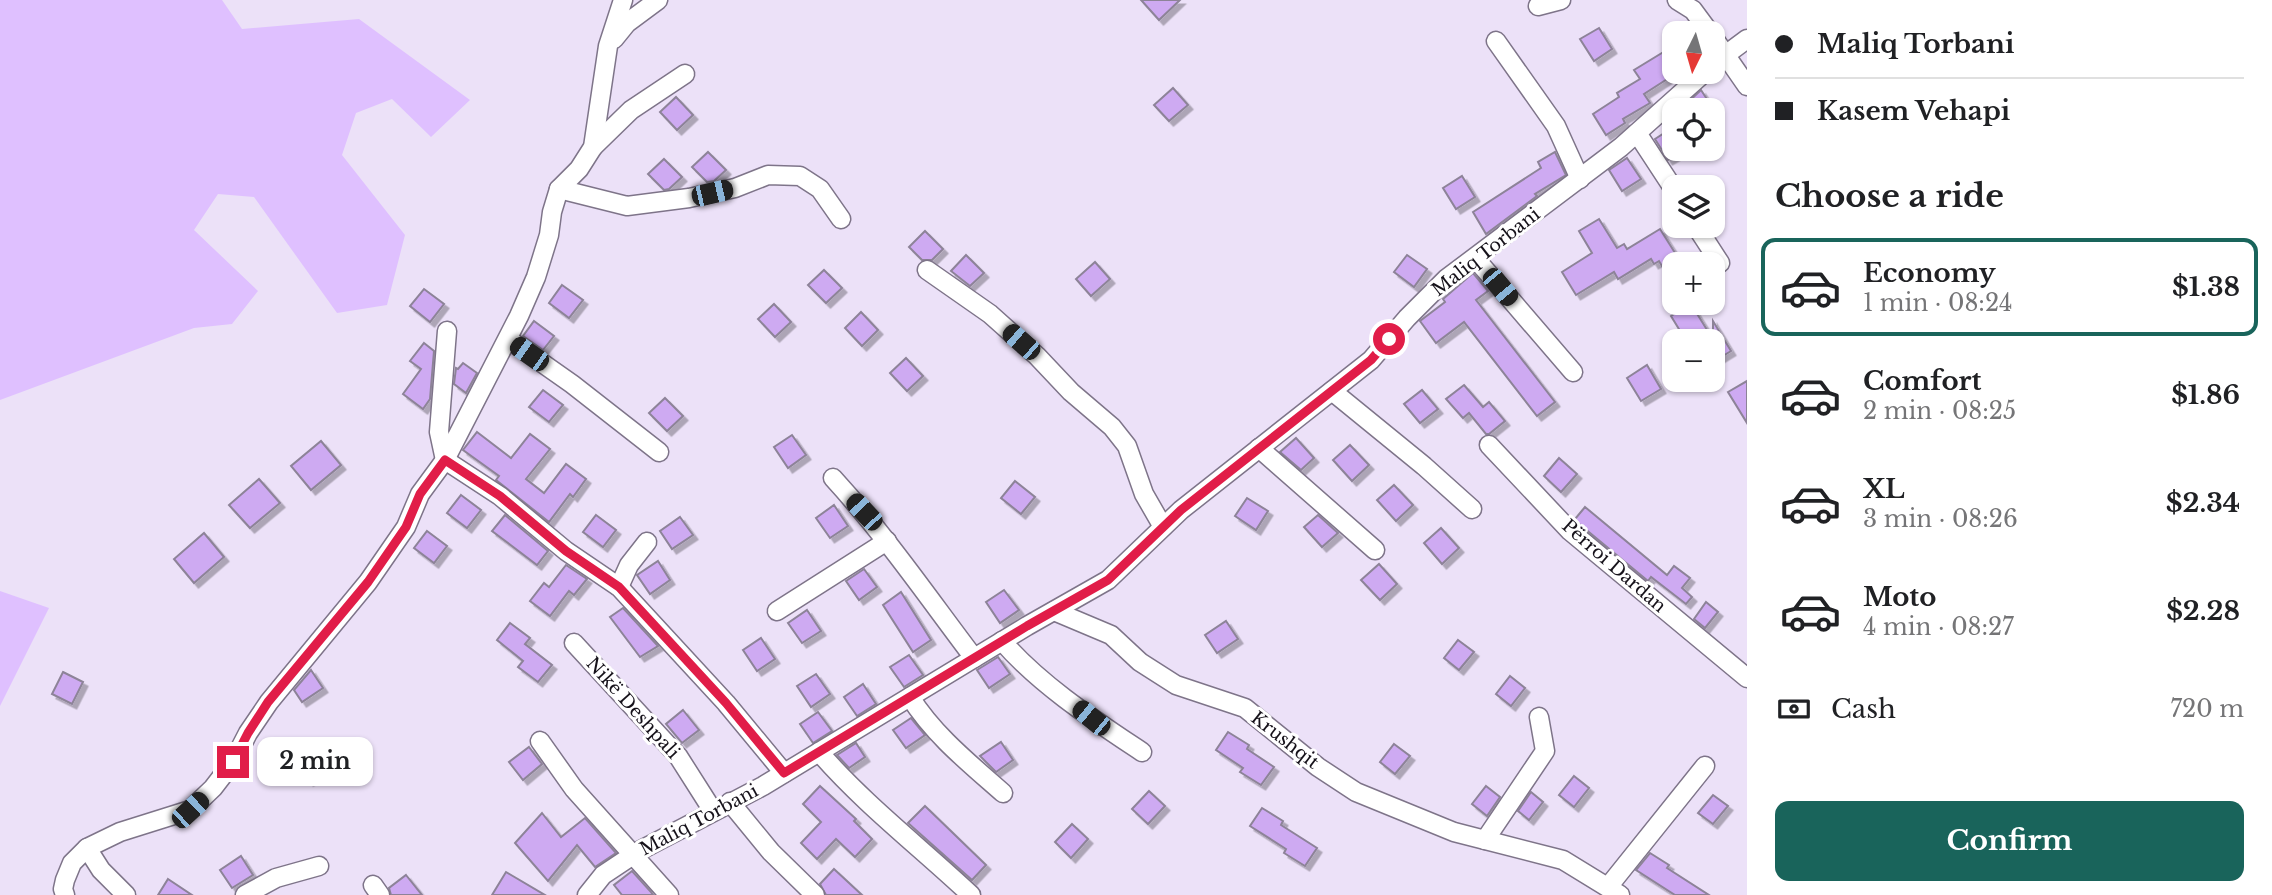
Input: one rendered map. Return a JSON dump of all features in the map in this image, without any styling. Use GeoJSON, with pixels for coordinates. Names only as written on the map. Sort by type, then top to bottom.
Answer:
{"type":"FeatureCollection","features":[{"type":"Feature","properties":{"kind":"street"},"geometry":{"type":"LineString","coordinates":[[593,147],[608,46],[623,0]]}},
{"type":"Feature","properties":{"kind":"street"},"geometry":{"type":"LineString","coordinates":[[608,46],[627,23],[658,0]]}},
{"type":"Feature","properties":{"kind":"street"},"geometry":{"type":"LineString","coordinates":[[1538,6],[1560,0]]}},
{"type":"Feature","properties":{"kind":"street"},"geometry":{"type":"LineString","coordinates":[[1677,0],[1693,10],[1701,21]]}},
{"type":"Feature","properties":{"kind":"street"},"geometry":{"type":"LineString","coordinates":[[1726,55],[1747,39]]}},
{"type":"Feature","properties":{"kind":"street"},"geometry":{"type":"LineString","coordinates":[[1496,41],[1556,126],[1580,178]]}},
{"type":"Feature","properties":{"kind":"street"},"geometry":{"type":"LineString","coordinates":[[1726,66],[1747,86]]}},
{"type":"Feature","properties":{"kind":"street"},"geometry":{"type":"LineString","coordinates":[[63,893],[72,863],[87,848],[120,832],[190,810],[214,788],[233,762],[268,702],[368,582],[406,527],[420,494],[445,460],[508,339],[536,277],[559,189],[579,169],[593,147],[631,110],[685,74]]}},
{"type":"Feature","properties":{"kind":"street","name":"Maliq Torbani"},"geometry":{"type":"LineString","coordinates":[[587,895],[603,875],[632,856],[784,773],[1108,580],[1163,527],[1371,360],[1407,318],[1446,279],[1637,133],[1692,84]]}},
{"type":"Feature","properties":{"kind":"street"},"geometry":{"type":"LineString","coordinates":[[1637,133],[1665,175]]}},
{"type":"Feature","properties":{"kind":"street"},"geometry":{"type":"LineString","coordinates":[[559,189],[627,206],[688,198],[735,188],[768,176],[800,176],[820,189],[841,219]]}},
{"type":"Feature","properties":{"kind":"street"},"geometry":{"type":"LineString","coordinates":[[1475,258],[1573,372]]}},
{"type":"Feature","properties":{"kind":"street"},"geometry":{"type":"LineString","coordinates":[[927,270],[990,314],[1112,427],[1127,446],[1144,494],[1163,527]]}},
{"type":"Feature","properties":{"kind":"street"},"geometry":{"type":"LineString","coordinates":[[447,331],[439,432],[445,460],[500,496],[566,551],[619,587],[726,703],[784,773]]}},
{"type":"Feature","properties":{"kind":"street"},"geometry":{"type":"LineString","coordinates":[[508,339],[572,384],[659,452]]}},
{"type":"Feature","properties":{"kind":"street"},"geometry":{"type":"LineString","coordinates":[[1332,391],[1472,509]]}},
{"type":"Feature","properties":{"kind":"street","name":"Përroi Dardan"},"geometry":{"type":"LineString","coordinates":[[1489,445],[1570,531],[1747,678]]}},
{"type":"Feature","properties":{"kind":"street"},"geometry":{"type":"LineString","coordinates":[[1259,448],[1375,550]]}},
{"type":"Feature","properties":{"kind":"street"},"geometry":{"type":"LineString","coordinates":[[833,478],[918,580],[974,658]]}},
{"type":"Feature","properties":{"kind":"street"},"geometry":{"type":"LineString","coordinates":[[777,611],[887,541]]}},
{"type":"Feature","properties":{"kind":"street"},"geometry":{"type":"LineString","coordinates":[[619,587],[629,565],[647,542]]}},
{"type":"Feature","properties":{"kind":"street","name":"Krushqit"},"geometry":{"type":"LineString","coordinates":[[1054,611],[1111,635],[1140,662],[1176,685],[1244,708],[1318,767],[1356,792],[1454,832],[1563,860],[1614,891],[1705,766]]}},
{"type":"Feature","properties":{"kind":"street"},"geometry":{"type":"LineString","coordinates":[[1002,641],[1016,657],[1091,718],[1142,752]]}},
{"type":"Feature","properties":{"kind":"street","name":"Nikë Deshpali"},"geometry":{"type":"LineString","coordinates":[[574,643],[678,756],[713,811]]}},
{"type":"Feature","properties":{"kind":"street"},"geometry":{"type":"LineString","coordinates":[[910,697],[923,718],[950,746],[1003,793]]}},
{"type":"Feature","properties":{"kind":"street"},"geometry":{"type":"LineString","coordinates":[[1485,840],[1545,751],[1539,718]]}},
{"type":"Feature","properties":{"kind":"street","name":"Maliq Torbani"},"geometry":{"type":"LineString","coordinates":[[540,741],[574,789],[632,856]]}},
{"type":"Feature","properties":{"kind":"street"},"geometry":{"type":"LineString","coordinates":[[819,752],[843,780],[971,895]]}},
{"type":"Feature","properties":{"kind":"street"},"geometry":{"type":"LineString","coordinates":[[730,802],[771,852],[815,895]]}},
{"type":"Feature","properties":{"kind":"street"},"geometry":{"type":"LineString","coordinates":[[87,848],[101,870],[126,895]]}},
{"type":"Feature","properties":{"kind":"street"},"geometry":{"type":"LineString","coordinates":[[632,856],[669,895]]}},
{"type":"Feature","properties":{"kind":"street"},"geometry":{"type":"LineString","coordinates":[[245,895],[276,878],[319,866]]}},
{"type":"Feature","properties":{"kind":"shaded area"},"geometry":{"type":"Polygon","coordinates":[[[0,0],[222,0],[242,29],[359,19],[470,100],[431,137],[392,99],[356,113],[342,155],[405,235],[387,305],[337,313],[254,197],[218,194],[194,230],[258,291],[232,324],[194,328],[0,400],[0,0]]]}},
{"type":"Feature","properties":{"kind":"shaded area"},"geometry":{"type":"Polygon","coordinates":[[[0,591],[49,608],[0,706],[0,591]]]}},
{"type":"Feature","properties":{"kind":"building"},"geometry":{"type":"Polygon","coordinates":[[[1141,0],[1180,0],[1159,20],[1141,0]]]}},
{"type":"Feature","properties":{"kind":"building"},"geometry":{"type":"Polygon","coordinates":[[[1599,28],[1612,49],[1594,61],[1580,39],[1599,28]]]}},
{"type":"Feature","properties":{"kind":"building"},"geometry":{"type":"Polygon","coordinates":[[[1662,53],[1662,82],[1644,94],[1650,103],[1623,119],[1625,123],[1606,135],[1593,114],[1619,97],[1617,93],[1640,79],[1634,70],[1662,53]]]}},
{"type":"Feature","properties":{"kind":"building"},"geometry":{"type":"Polygon","coordinates":[[[1173,88],[1188,105],[1169,121],[1154,105],[1173,88]]]}},
{"type":"Feature","properties":{"kind":"building"},"geometry":{"type":"Polygon","coordinates":[[[1701,90],[1706,98],[1692,98],[1701,90]]]}},
{"type":"Feature","properties":{"kind":"building"},"geometry":{"type":"Polygon","coordinates":[[[676,97],[693,115],[677,130],[660,112],[676,97]]]}},
{"type":"Feature","properties":{"kind":"building"},"geometry":{"type":"Polygon","coordinates":[[[1662,134],[1662,150],[1655,139],[1662,134]]]}},
{"type":"Feature","properties":{"kind":"building"},"geometry":{"type":"Polygon","coordinates":[[[708,152],[726,170],[714,181],[707,182],[692,167],[708,152]]]}},
{"type":"Feature","properties":{"kind":"building"},"geometry":{"type":"Polygon","coordinates":[[[1555,152],[1566,175],[1535,194],[1537,196],[1486,234],[1473,212],[1541,168],[1538,162],[1555,152]]]}},
{"type":"Feature","properties":{"kind":"building"},"geometry":{"type":"Polygon","coordinates":[[[1627,158],[1641,179],[1622,191],[1609,170],[1627,158]]]}},
{"type":"Feature","properties":{"kind":"building"},"geometry":{"type":"Polygon","coordinates":[[[664,159],[682,177],[669,189],[664,190],[648,174],[664,159]]]}},
{"type":"Feature","properties":{"kind":"building"},"geometry":{"type":"Polygon","coordinates":[[[1462,176],[1475,197],[1456,209],[1443,188],[1462,176]]]}},
{"type":"Feature","properties":{"kind":"building"},"geometry":{"type":"Polygon","coordinates":[[[1599,219],[1617,248],[1624,244],[1627,249],[1660,229],[1662,238],[1666,238],[1674,252],[1662,252],[1662,266],[1659,261],[1654,264],[1651,259],[1618,279],[1614,272],[1576,295],[1562,272],[1592,253],[1579,231],[1599,219]]]}},
{"type":"Feature","properties":{"kind":"building"},"geometry":{"type":"Polygon","coordinates":[[[925,231],[943,249],[932,260],[922,260],[909,247],[925,231]]]}},
{"type":"Feature","properties":{"kind":"building"},"geometry":{"type":"Polygon","coordinates":[[[966,255],[984,273],[970,286],[951,271],[966,255]]]}},
{"type":"Feature","properties":{"kind":"building"},"geometry":{"type":"Polygon","coordinates":[[[1407,255],[1427,269],[1414,287],[1394,272],[1407,255]]]}},
{"type":"Feature","properties":{"kind":"building"},"geometry":{"type":"Polygon","coordinates":[[[1095,262],[1110,279],[1091,296],[1076,279],[1095,262]]]}},
{"type":"Feature","properties":{"kind":"building"},"geometry":{"type":"Polygon","coordinates":[[[824,270],[842,288],[826,303],[808,285],[824,270]]]}},
{"type":"Feature","properties":{"kind":"building"},"geometry":{"type":"Polygon","coordinates":[[[1473,273],[1488,291],[1476,300],[1555,402],[1537,416],[1464,322],[1436,343],[1420,321],[1445,302],[1443,299],[1473,273]]]}},
{"type":"Feature","properties":{"kind":"building"},"geometry":{"type":"Polygon","coordinates":[[[562,285],[583,300],[569,318],[549,303],[562,285]]]}},
{"type":"Feature","properties":{"kind":"building"},"geometry":{"type":"Polygon","coordinates":[[[424,289],[444,304],[430,322],[410,306],[424,289]]]}},
{"type":"Feature","properties":{"kind":"building"},"geometry":{"type":"Polygon","coordinates":[[[774,304],[791,322],[775,337],[758,319],[774,304]]]}},
{"type":"Feature","properties":{"kind":"building"},"geometry":{"type":"Polygon","coordinates":[[[861,312],[878,330],[862,346],[845,328],[861,312]]]}},
{"type":"Feature","properties":{"kind":"building"},"geometry":{"type":"Polygon","coordinates":[[[1698,315],[1707,329],[1679,329],[1671,316],[1698,315]]]}},
{"type":"Feature","properties":{"kind":"building"},"geometry":{"type":"Polygon","coordinates":[[[534,321],[554,336],[543,350],[523,336],[534,321]]]}},
{"type":"Feature","properties":{"kind":"building"},"geometry":{"type":"Polygon","coordinates":[[[1725,341],[1731,351],[1725,355],[1725,341]]]}},
{"type":"Feature","properties":{"kind":"building"},"geometry":{"type":"Polygon","coordinates":[[[424,343],[434,351],[430,399],[423,409],[403,394],[421,369],[410,361],[424,343]]]}},
{"type":"Feature","properties":{"kind":"building"},"geometry":{"type":"Polygon","coordinates":[[[906,358],[923,376],[907,391],[890,373],[906,358]]]}},
{"type":"Feature","properties":{"kind":"building"},"geometry":{"type":"Polygon","coordinates":[[[463,363],[477,373],[466,393],[454,384],[456,368],[463,363]]]}},
{"type":"Feature","properties":{"kind":"building"},"geometry":{"type":"Polygon","coordinates":[[[1647,365],[1661,389],[1641,401],[1627,378],[1647,365]]]}},
{"type":"Feature","properties":{"kind":"building"},"geometry":{"type":"Polygon","coordinates":[[[1747,381],[1747,423],[1728,392],[1747,381]]]}},
{"type":"Feature","properties":{"kind":"building"},"geometry":{"type":"Polygon","coordinates":[[[1464,385],[1483,407],[1489,402],[1505,421],[1489,434],[1486,434],[1469,413],[1463,418],[1446,399],[1464,385]]]}},
{"type":"Feature","properties":{"kind":"building"},"geometry":{"type":"Polygon","coordinates":[[[543,390],[563,405],[549,422],[529,407],[543,390]]]}},
{"type":"Feature","properties":{"kind":"building"},"geometry":{"type":"Polygon","coordinates":[[[1422,390],[1438,409],[1420,423],[1404,404],[1422,390]]]}},
{"type":"Feature","properties":{"kind":"building"},"geometry":{"type":"Polygon","coordinates":[[[665,398],[683,416],[667,431],[649,413],[665,398]]]}},
{"type":"Feature","properties":{"kind":"building"},"geometry":{"type":"Polygon","coordinates":[[[477,432],[511,458],[530,434],[550,449],[526,479],[544,493],[566,464],[586,479],[573,497],[570,494],[549,522],[496,480],[499,476],[463,450],[477,432]]]}},
{"type":"Feature","properties":{"kind":"building"},"geometry":{"type":"Polygon","coordinates":[[[792,435],[806,455],[788,468],[774,447],[792,435]]]}},
{"type":"Feature","properties":{"kind":"building"},"geometry":{"type":"Polygon","coordinates":[[[1296,438],[1314,458],[1301,470],[1280,452],[1296,438]]]}},
{"type":"Feature","properties":{"kind":"building"},"geometry":{"type":"Polygon","coordinates":[[[321,441],[341,465],[311,490],[291,466],[321,441]]]}},
{"type":"Feature","properties":{"kind":"building"},"geometry":{"type":"Polygon","coordinates":[[[1350,445],[1369,465],[1352,481],[1333,460],[1350,445]]]}},
{"type":"Feature","properties":{"kind":"building"},"geometry":{"type":"Polygon","coordinates":[[[1559,458],[1577,474],[1561,492],[1544,476],[1559,458]]]}},
{"type":"Feature","properties":{"kind":"building"},"geometry":{"type":"Polygon","coordinates":[[[259,479],[280,503],[250,528],[229,505],[259,479]]]}},
{"type":"Feature","properties":{"kind":"building"},"geometry":{"type":"Polygon","coordinates":[[[1015,481],[1035,497],[1021,514],[1001,498],[1015,481]]]}},
{"type":"Feature","properties":{"kind":"building"},"geometry":{"type":"Polygon","coordinates":[[[1394,485],[1413,505],[1396,521],[1377,500],[1394,485]]]}},
{"type":"Feature","properties":{"kind":"building"},"geometry":{"type":"Polygon","coordinates":[[[461,495],[481,510],[467,528],[447,513],[461,495]]]}},
{"type":"Feature","properties":{"kind":"building"},"geometry":{"type":"Polygon","coordinates":[[[1247,498],[1268,511],[1256,530],[1235,516],[1247,498]]]}},
{"type":"Feature","properties":{"kind":"building"},"geometry":{"type":"Polygon","coordinates":[[[834,505],[848,526],[830,538],[816,518],[834,505]]]}},
{"type":"Feature","properties":{"kind":"building"},"geometry":{"type":"Polygon","coordinates":[[[1585,507],[1667,575],[1674,566],[1690,578],[1682,588],[1692,597],[1686,604],[1651,577],[1648,581],[1578,523],[1575,519],[1585,507]]]}},
{"type":"Feature","properties":{"kind":"building"},"geometry":{"type":"Polygon","coordinates":[[[505,515],[548,551],[537,565],[492,531],[505,515]]]}},
{"type":"Feature","properties":{"kind":"building"},"geometry":{"type":"Polygon","coordinates":[[[596,515],[616,530],[603,547],[583,532],[596,515]]]}},
{"type":"Feature","properties":{"kind":"building"},"geometry":{"type":"Polygon","coordinates":[[[1318,515],[1338,533],[1322,547],[1304,527],[1318,515]]]}},
{"type":"Feature","properties":{"kind":"building"},"geometry":{"type":"Polygon","coordinates":[[[680,517],[693,535],[672,549],[660,531],[680,517]]]}},
{"type":"Feature","properties":{"kind":"building"},"geometry":{"type":"Polygon","coordinates":[[[1441,528],[1459,548],[1442,564],[1424,543],[1441,528]]]}},
{"type":"Feature","properties":{"kind":"building"},"geometry":{"type":"Polygon","coordinates":[[[427,531],[447,546],[434,563],[414,548],[427,531]]]}},
{"type":"Feature","properties":{"kind":"building"},"geometry":{"type":"Polygon","coordinates":[[[204,533],[224,557],[194,583],[174,559],[204,533]]]}},
{"type":"Feature","properties":{"kind":"building"},"geometry":{"type":"Polygon","coordinates":[[[658,561],[670,580],[650,594],[637,575],[658,561]]]}},
{"type":"Feature","properties":{"kind":"building"},"geometry":{"type":"Polygon","coordinates":[[[1379,564],[1397,584],[1380,600],[1361,580],[1379,564]]]}},
{"type":"Feature","properties":{"kind":"building"},"geometry":{"type":"Polygon","coordinates":[[[566,565],[587,579],[574,595],[569,591],[550,616],[530,601],[544,583],[549,587],[566,565]]]}},
{"type":"Feature","properties":{"kind":"building"},"geometry":{"type":"Polygon","coordinates":[[[864,569],[877,587],[859,600],[846,581],[864,569]]]}},
{"type":"Feature","properties":{"kind":"building"},"geometry":{"type":"Polygon","coordinates":[[[1004,590],[1019,610],[1000,623],[986,602],[1004,590]]]}},
{"type":"Feature","properties":{"kind":"building"},"geometry":{"type":"Polygon","coordinates":[[[901,592],[931,640],[913,652],[883,605],[901,592]]]}},
{"type":"Feature","properties":{"kind":"building"},"geometry":{"type":"Polygon","coordinates":[[[1706,602],[1718,612],[1705,628],[1694,619],[1706,602]]]}},
{"type":"Feature","properties":{"kind":"building"},"geometry":{"type":"Polygon","coordinates":[[[623,608],[658,646],[640,657],[610,617],[623,608]]]}},
{"type":"Feature","properties":{"kind":"building"},"geometry":{"type":"Polygon","coordinates":[[[807,610],[821,631],[802,643],[788,623],[807,610]]]}},
{"type":"Feature","properties":{"kind":"building"},"geometry":{"type":"Polygon","coordinates":[[[1226,621],[1238,639],[1217,653],[1205,635],[1226,621]]]}},
{"type":"Feature","properties":{"kind":"building"},"geometry":{"type":"Polygon","coordinates":[[[510,623],[530,638],[525,644],[552,665],[538,682],[518,667],[523,661],[497,640],[510,623]]]}},
{"type":"Feature","properties":{"kind":"building"},"geometry":{"type":"Polygon","coordinates":[[[761,638],[775,659],[757,671],[743,650],[761,638]]]}},
{"type":"Feature","properties":{"kind":"building"},"geometry":{"type":"Polygon","coordinates":[[[1458,640],[1474,652],[1459,670],[1444,658],[1458,640]]]}},
{"type":"Feature","properties":{"kind":"building"},"geometry":{"type":"Polygon","coordinates":[[[909,655],[923,675],[904,687],[890,667],[909,655]]]}},
{"type":"Feature","properties":{"kind":"building"},"geometry":{"type":"Polygon","coordinates":[[[998,657],[1010,674],[989,688],[977,670],[998,657]]]}},
{"type":"Feature","properties":{"kind":"building"},"geometry":{"type":"Polygon","coordinates":[[[311,670],[323,688],[302,702],[294,690],[311,670]]]}},
{"type":"Feature","properties":{"kind":"building"},"geometry":{"type":"Polygon","coordinates":[[[63,672],[83,682],[72,704],[52,694],[63,672]]]}},
{"type":"Feature","properties":{"kind":"building"},"geometry":{"type":"Polygon","coordinates":[[[816,674],[830,694],[811,707],[797,686],[816,674]]]}},
{"type":"Feature","properties":{"kind":"building"},"geometry":{"type":"Polygon","coordinates":[[[1510,676],[1525,688],[1511,706],[1496,694],[1510,676]]]}},
{"type":"Feature","properties":{"kind":"building"},"geometry":{"type":"Polygon","coordinates":[[[863,684],[876,704],[857,716],[844,697],[863,684]]]}},
{"type":"Feature","properties":{"kind":"building"},"geometry":{"type":"Polygon","coordinates":[[[683,710],[699,730],[682,743],[666,724],[683,710]]]}},
{"type":"Feature","properties":{"kind":"building"},"geometry":{"type":"Polygon","coordinates":[[[818,712],[832,731],[813,743],[800,724],[818,712]]]}},
{"type":"Feature","properties":{"kind":"building"},"geometry":{"type":"Polygon","coordinates":[[[911,718],[925,735],[906,748],[893,730],[911,718]]]}},
{"type":"Feature","properties":{"kind":"building"},"geometry":{"type":"Polygon","coordinates":[[[1228,732],[1249,745],[1247,749],[1274,767],[1261,785],[1240,772],[1243,768],[1216,750],[1228,732]]]}},
{"type":"Feature","properties":{"kind":"building"},"geometry":{"type":"Polygon","coordinates":[[[1001,742],[1013,760],[996,772],[980,756],[1001,742]]]}},
{"type":"Feature","properties":{"kind":"building"},"geometry":{"type":"Polygon","coordinates":[[[856,743],[865,757],[849,768],[837,755],[856,743]]]}},
{"type":"Feature","properties":{"kind":"building"},"geometry":{"type":"Polygon","coordinates":[[[1394,744],[1410,756],[1395,774],[1380,762],[1394,744]]]}},
{"type":"Feature","properties":{"kind":"building"},"geometry":{"type":"Polygon","coordinates":[[[529,747],[542,764],[523,780],[509,762],[529,747]]]}},
{"type":"Feature","properties":{"kind":"building"},"geometry":{"type":"Polygon","coordinates":[[[318,748],[330,767],[309,781],[297,762],[318,748]]]}},
{"type":"Feature","properties":{"kind":"building"},"geometry":{"type":"Polygon","coordinates":[[[1574,776],[1589,788],[1574,807],[1559,795],[1574,776]]]}},
{"type":"Feature","properties":{"kind":"building"},"geometry":{"type":"Polygon","coordinates":[[[820,786],[856,819],[854,821],[872,839],[855,857],[836,839],[817,859],[801,843],[821,822],[803,804],[820,786]]]}},
{"type":"Feature","properties":{"kind":"building"},"geometry":{"type":"Polygon","coordinates":[[[1486,786],[1500,797],[1487,816],[1472,804],[1486,786]]]}},
{"type":"Feature","properties":{"kind":"building"},"geometry":{"type":"Polygon","coordinates":[[[1149,791],[1165,806],[1148,824],[1132,809],[1149,791]]]}},
{"type":"Feature","properties":{"kind":"building"},"geometry":{"type":"Polygon","coordinates":[[[1531,792],[1543,802],[1529,820],[1518,811],[1531,792]]]}},
{"type":"Feature","properties":{"kind":"building"},"geometry":{"type":"Polygon","coordinates":[[[1713,795],[1728,806],[1713,824],[1698,813],[1713,795]]]}},
{"type":"Feature","properties":{"kind":"building"},"geometry":{"type":"Polygon","coordinates":[[[925,806],[986,865],[972,880],[908,823],[925,806]]]}},
{"type":"Feature","properties":{"kind":"building"},"geometry":{"type":"Polygon","coordinates":[[[1262,808],[1283,821],[1281,825],[1317,848],[1305,866],[1284,853],[1286,849],[1250,826],[1262,808]]]}},
{"type":"Feature","properties":{"kind":"building"},"geometry":{"type":"Polygon","coordinates":[[[542,813],[561,837],[585,818],[616,853],[595,867],[577,845],[548,881],[515,843],[542,813]]]}},
{"type":"Feature","properties":{"kind":"building"},"geometry":{"type":"Polygon","coordinates":[[[1072,824],[1088,839],[1071,858],[1055,842],[1072,824]]]}},
{"type":"Feature","properties":{"kind":"building"},"geometry":{"type":"Polygon","coordinates":[[[1650,853],[1669,865],[1667,868],[1709,895],[1675,895],[1636,870],[1650,853]]]}},
{"type":"Feature","properties":{"kind":"building"},"geometry":{"type":"Polygon","coordinates":[[[241,856],[253,875],[232,888],[220,870],[241,856]]]}},
{"type":"Feature","properties":{"kind":"building"},"geometry":{"type":"Polygon","coordinates":[[[834,869],[862,895],[826,895],[820,884],[834,869]]]}},
{"type":"Feature","properties":{"kind":"building"},"geometry":{"type":"Polygon","coordinates":[[[632,871],[653,895],[622,895],[614,885],[632,871]]]}},
{"type":"Feature","properties":{"kind":"building"},"geometry":{"type":"Polygon","coordinates":[[[506,872],[545,895],[492,895],[506,872]]]}},
{"type":"Feature","properties":{"kind":"building"},"geometry":{"type":"Polygon","coordinates":[[[406,875],[422,895],[391,895],[389,888],[406,875]]]}},
{"type":"Feature","properties":{"kind":"building"},"geometry":{"type":"Polygon","coordinates":[[[168,879],[192,895],[158,895],[168,879]]]}},
{"type":"Feature","properties":{"kind":"route"},"geometry":{"type":"LineString","coordinates":[[233,762],[268,702],[368,582],[406,527],[420,494],[445,460],[500,496],[566,551],[619,587],[726,703],[784,773],[1108,580],[1181,510],[1371,360],[1389,339]]}}]}
